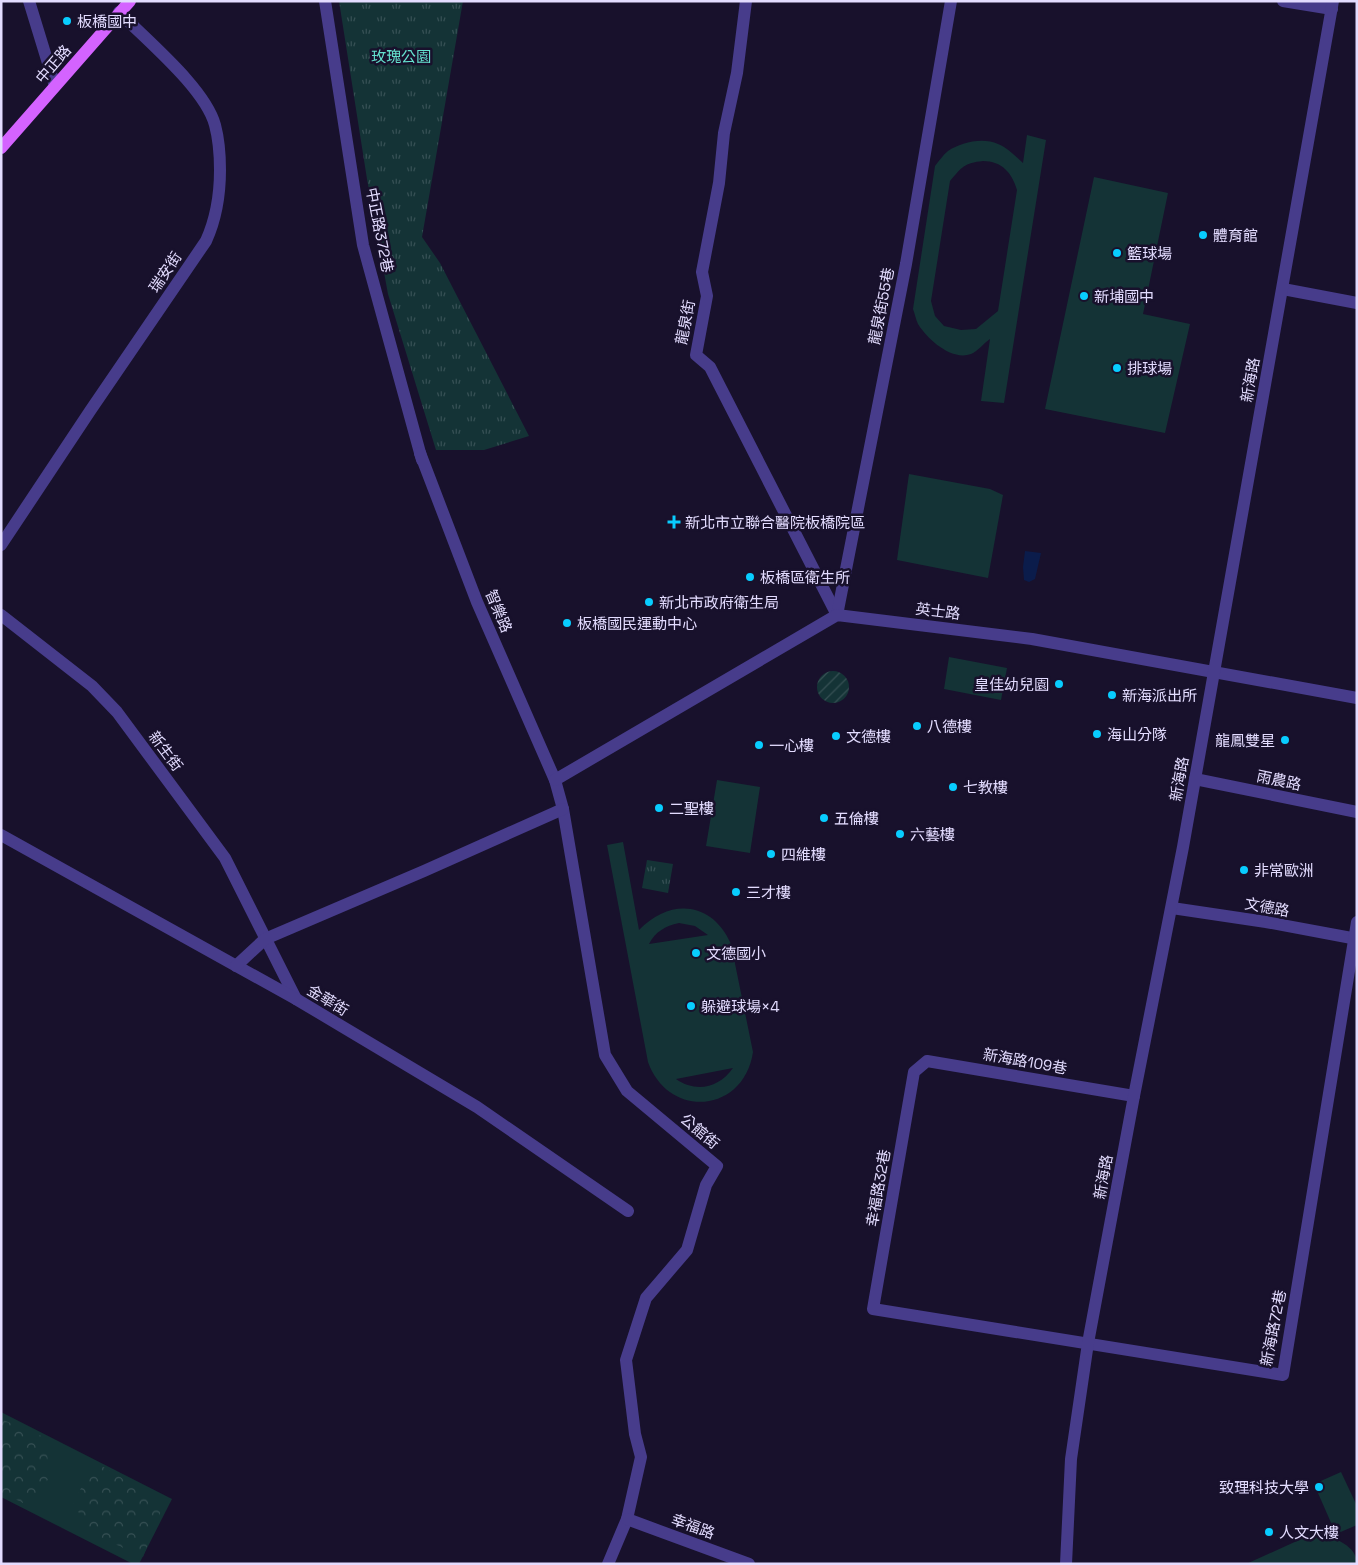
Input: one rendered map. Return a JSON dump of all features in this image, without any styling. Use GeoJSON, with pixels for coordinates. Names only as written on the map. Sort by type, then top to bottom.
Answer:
{"type":"FeatureCollection","features":[{"type":"Feature","properties":{"kind":"main road","name":"中正路"},"geometry":{"type":"LineString","coordinates":[[1,148],[118,12],[130,1]]}},
{"type":"Feature","properties":{"kind":"street"},"geometry":{"type":"LineString","coordinates":[[30,1],[54,86]]}},
{"type":"Feature","properties":{"kind":"street","name":"中正路372巷"},"geometry":{"type":"LineString","coordinates":[[325,1],[363,245],[421,457]]}},
{"type":"Feature","properties":{"kind":"street","name":"龍泉街"},"geometry":{"type":"LineString","coordinates":[[746,1],[737,73],[724,133],[719,183],[702,272],[707,296],[696,355],[710,367],[837,615]]}},
{"type":"Feature","properties":{"kind":"street","name":"龍泉街55巷"},"geometry":{"type":"LineString","coordinates":[[837,615],[906,264],[951,1]]}},
{"type":"Feature","properties":{"kind":"street"},"geometry":{"type":"LineString","coordinates":[[1283,1],[1332,5]]}},
{"type":"Feature","properties":{"kind":"street","name":"新海路"},"geometry":{"type":"LineString","coordinates":[[1066,1564],[1071,1459],[1088,1343],[1134,1096],[1172,908],[1332,5]]}},
{"type":"Feature","properties":{"kind":"street","name":"瑞安街"},"geometry":{"type":"LineString","coordinates":[[1,545],[206,241],[214,222],[220,182],[220,148],[215,124],[205,103],[189,82],[118,12]]}},
{"type":"Feature","properties":{"kind":"street"},"geometry":{"type":"LineString","coordinates":[[1283,289],[1357,303]]}},
{"type":"Feature","properties":{"kind":"street","name":"智樂路"},"geometry":{"type":"LineString","coordinates":[[421,457],[477,602],[555,780]]}},
{"type":"Feature","properties":{"kind":"street","name":"新生街"},"geometry":{"type":"LineString","coordinates":[[1,615],[92,686],[117,712],[225,858],[296,999]]}},
{"type":"Feature","properties":{"kind":"street"},"geometry":{"type":"LineString","coordinates":[[555,780],[837,615]]}},
{"type":"Feature","properties":{"kind":"street","name":"英士路"},"geometry":{"type":"LineString","coordinates":[[837,615],[1032,639],[1357,698]]}},
{"type":"Feature","properties":{"kind":"street","name":"雨農路"},"geometry":{"type":"LineString","coordinates":[[1195,779],[1357,812]]}},
{"type":"Feature","properties":{"kind":"street","name":"公館街"},"geometry":{"type":"LineString","coordinates":[[555,780],[563,809],[605,1055],[627,1091],[717,1166],[706,1185],[687,1250],[646,1298],[626,1360],[635,1434],[641,1457],[628,1519],[608,1564]]}},
{"type":"Feature","properties":{"kind":"street"},"geometry":{"type":"LineString","coordinates":[[236,966],[265,939],[563,809]]}},
{"type":"Feature","properties":{"kind":"street","name":"金華街"},"geometry":{"type":"LineString","coordinates":[[1,835],[296,999],[477,1107],[628,1211]]}},
{"type":"Feature","properties":{"kind":"street","name":"文德路"},"geometry":{"type":"LineString","coordinates":[[1172,908],[1266,922],[1355,939]]}},
{"type":"Feature","properties":{"kind":"street"},"geometry":{"type":"LineString","coordinates":[[1355,939],[1357,922]]}},
{"type":"Feature","properties":{"kind":"street","name":"新海路72巷"},"geometry":{"type":"LineString","coordinates":[[873,1308],[1283,1375],[1355,939]]}},
{"type":"Feature","properties":{"kind":"street","name":"新海路109巷"},"geometry":{"type":"LineString","coordinates":[[914,1072],[927,1061],[1134,1096]]}},
{"type":"Feature","properties":{"kind":"street","name":"幸福路32巷"},"geometry":{"type":"LineString","coordinates":[[873,1308],[914,1072]]}},
{"type":"Feature","properties":{"kind":"street","name":"幸福路"},"geometry":{"type":"LineString","coordinates":[[628,1519],[748,1564]]}},
{"type":"Feature","properties":{"kind":"green space","name":"玫瑰公園"},"geometry":{"type":"Polygon","coordinates":[[[339,1],[463,1],[422,237],[440,263],[529,436],[484,450],[436,450],[388,294],[367,179],[339,1]]]}},
{"type":"Feature","properties":{"kind":"green space"},"geometry":{"type":"Polygon","coordinates":[[[1027,135],[1046,140],[1004,403],[981,401],[990,339],[971,354],[956,355],[941,348],[922,330],[913,309],[935,166],[953,148],[979,141],[992,142],[1002,146],[1023,163],[1027,135]],[[983,161],[967,165],[950,181],[931,301],[935,316],[944,326],[961,330],[976,329],[998,311],[1017,190],[1009,173],[996,163],[983,161]]]}},
{"type":"Feature","properties":{"kind":"green space"},"geometry":{"type":"Polygon","coordinates":[[[1094,177],[1168,193],[1143,314],[1190,324],[1165,433],[1045,409],[1094,177]]]}},
{"type":"Feature","properties":{"kind":"green space"},"geometry":{"type":"Polygon","coordinates":[[[909,474],[990,489],[1003,495],[988,578],[897,560],[909,474]]]}},
{"type":"Feature","properties":{"kind":"green space"},"geometry":{"type":"Polygon","coordinates":[[[949,657],[1007,668],[1001,700],[944,689],[949,657]]]}},
{"type":"Feature","properties":{"kind":"green space"},"geometry":{"type":"Polygon","coordinates":[[[833,671],[844,676],[849,687],[844,698],[833,703],[822,698],[817,687],[822,676],[833,671]]]}},
{"type":"Feature","properties":{"kind":"green space"},"geometry":{"type":"Polygon","coordinates":[[[717,780],[760,787],[750,853],[706,846],[717,780]]]}},
{"type":"Feature","properties":{"kind":"green space"},"geometry":{"type":"Polygon","coordinates":[[[623,842],[639,930],[651,920],[664,913],[677,909],[690,909],[702,912],[713,919],[723,930],[731,944],[753,1052],[747,1072],[736,1087],[721,1097],[705,1102],[688,1100],[672,1093],[658,1081],[648,1062],[607,845],[623,842]],[[679,923],[661,930],[649,944],[708,935],[695,926],[679,923]],[[733,1068],[676,1079],[691,1086],[707,1086],[721,1080],[733,1068]]]}},
{"type":"Feature","properties":{"kind":"green space"},"geometry":{"type":"Polygon","coordinates":[[[647,860],[673,864],[668,893],[642,888],[647,860]]]}},
{"type":"Feature","properties":{"kind":"green space"},"geometry":{"type":"Polygon","coordinates":[[[1,1412],[172,1499],[139,1564],[133,1564],[1,1497],[1,1412]]]}},
{"type":"Feature","properties":{"kind":"green space"},"geometry":{"type":"Polygon","coordinates":[[[1,1419],[46,1438],[49,1478],[29,1506],[1,1492],[1,1419]]]}},
{"type":"Feature","properties":{"kind":"green space"},"geometry":{"type":"Polygon","coordinates":[[[95,1462],[164,1503],[143,1557],[91,1533],[73,1503],[95,1462]]]}},
{"type":"Feature","properties":{"kind":"green space"},"geometry":{"type":"Polygon","coordinates":[[[1341,1472],[1357,1506],[1357,1525],[1336,1534],[1314,1484],[1341,1472]]]}},
{"type":"Feature","properties":{"kind":"green space"},"geometry":{"type":"Polygon","coordinates":[[[1320,1534],[1332,1538],[1349,1548],[1356,1558],[1357,1564],[1246,1564],[1310,1535],[1320,1534]]]}},
{"type":"Feature","properties":{"kind":"water"},"geometry":{"type":"Polygon","coordinates":[[[1025,551],[1041,553],[1035,579],[1029,582],[1024,580],[1025,551]]]}},
{"type":"Feature","properties":{"kind":"place","name":"板橋國中"},"geometry":{"type":"Point","coordinates":[67,21]}},
{"type":"Feature","properties":{"kind":"place","name":"體育館"},"geometry":{"type":"Point","coordinates":[1203,235]}},
{"type":"Feature","properties":{"kind":"place","name":"籃球場"},"geometry":{"type":"Point","coordinates":[1117,253]}},
{"type":"Feature","properties":{"kind":"place","name":"新埔國中"},"geometry":{"type":"Point","coordinates":[1084,296]}},
{"type":"Feature","properties":{"kind":"place","name":"排球場"},"geometry":{"type":"Point","coordinates":[1117,368]}},
{"type":"Feature","properties":{"kind":"place","name":"新北市立聯合醫院板橋院區"},"geometry":{"type":"Point","coordinates":[674,522]}},
{"type":"Feature","properties":{"kind":"place","name":"板橋區衛生所"},"geometry":{"type":"Point","coordinates":[750,577]}},
{"type":"Feature","properties":{"kind":"place","name":"新北市政府衛生局"},"geometry":{"type":"Point","coordinates":[649,602]}},
{"type":"Feature","properties":{"kind":"place","name":"板橋國民運動中心"},"geometry":{"type":"Point","coordinates":[567,623]}},
{"type":"Feature","properties":{"kind":"place","name":"皇佳幼兒園"},"geometry":{"type":"Point","coordinates":[1059,684]}},
{"type":"Feature","properties":{"kind":"place","name":"新海派出所"},"geometry":{"type":"Point","coordinates":[1112,695]}},
{"type":"Feature","properties":{"kind":"place","name":"八德樓"},"geometry":{"type":"Point","coordinates":[917,726]}},
{"type":"Feature","properties":{"kind":"place","name":"海山分隊"},"geometry":{"type":"Point","coordinates":[1097,734]}},
{"type":"Feature","properties":{"kind":"place","name":"文德樓"},"geometry":{"type":"Point","coordinates":[836,736]}},
{"type":"Feature","properties":{"kind":"place","name":"龍鳳雙星"},"geometry":{"type":"Point","coordinates":[1285,740]}},
{"type":"Feature","properties":{"kind":"place","name":"一心樓"},"geometry":{"type":"Point","coordinates":[759,745]}},
{"type":"Feature","properties":{"kind":"place","name":"七教樓"},"geometry":{"type":"Point","coordinates":[953,787]}},
{"type":"Feature","properties":{"kind":"place","name":"二聖樓"},"geometry":{"type":"Point","coordinates":[659,808]}},
{"type":"Feature","properties":{"kind":"place","name":"五倫樓"},"geometry":{"type":"Point","coordinates":[824,818]}},
{"type":"Feature","properties":{"kind":"place","name":"六藝樓"},"geometry":{"type":"Point","coordinates":[900,834]}},
{"type":"Feature","properties":{"kind":"place","name":"四維樓"},"geometry":{"type":"Point","coordinates":[771,854]}},
{"type":"Feature","properties":{"kind":"place","name":"非常歐洲"},"geometry":{"type":"Point","coordinates":[1244,870]}},
{"type":"Feature","properties":{"kind":"place","name":"三才樓"},"geometry":{"type":"Point","coordinates":[736,892]}},
{"type":"Feature","properties":{"kind":"place","name":"文德國小"},"geometry":{"type":"Point","coordinates":[696,953]}},
{"type":"Feature","properties":{"kind":"place","name":"躲避球場×4"},"geometry":{"type":"Point","coordinates":[691,1006]}},
{"type":"Feature","properties":{"kind":"place","name":"致理科技大學"},"geometry":{"type":"Point","coordinates":[1319,1487]}},
{"type":"Feature","properties":{"kind":"place","name":"人文大樓"},"geometry":{"type":"Point","coordinates":[1269,1532]}}]}
